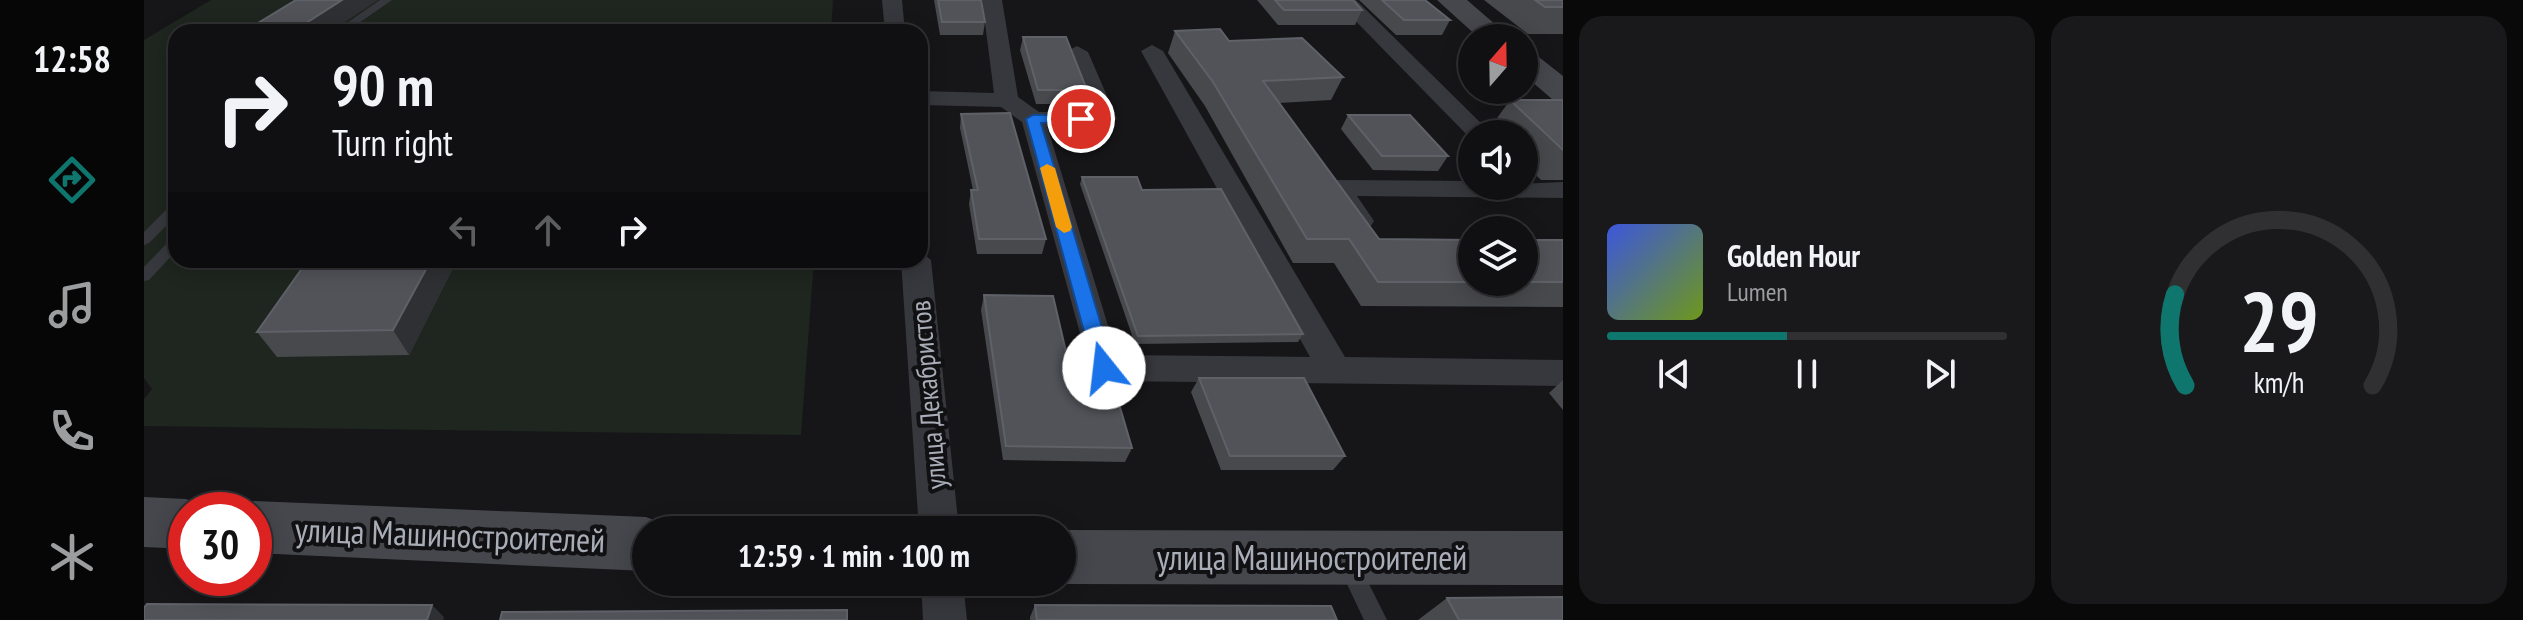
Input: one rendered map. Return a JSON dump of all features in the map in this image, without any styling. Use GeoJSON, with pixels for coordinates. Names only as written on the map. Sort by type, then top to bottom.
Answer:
{"type":"FeatureCollection","features":[{"type":"Feature","properties":{"kind":"main road"},"geometry":{"type":"LineString","coordinates":[[1450,0],[1480,24]]}},
{"type":"Feature","properties":{"kind":"main road"},"geometry":{"type":"LineString","coordinates":[[1538,71],[1563,92]]}},
{"type":"Feature","properties":{"kind":"main road"},"geometry":{"type":"LineString","coordinates":[[144,522],[168,523]]}},
{"type":"Feature","properties":{"kind":"main road","name":"улица Машиностроителей"},"geometry":{"type":"LineString","coordinates":[[272,528],[632,543]]}},
{"type":"Feature","properties":{"kind":"main road","name":"улица Машиностроителей"},"geometry":{"type":"LineString","coordinates":[[1076,557],[1563,558]]}},
{"type":"Feature","properties":{"kind":"street"},"geometry":{"type":"LineString","coordinates":[[892,0],[894,24]]}},
{"type":"Feature","properties":{"kind":"street"},"geometry":{"type":"LineString","coordinates":[[992,0],[1007,100]]}},
{"type":"Feature","properties":{"kind":"street"},"geometry":{"type":"LineString","coordinates":[[1345,0],[1466,120]]}},
{"type":"Feature","properties":{"kind":"street"},"geometry":{"type":"LineString","coordinates":[[1152,51],[1335,370]]}},
{"type":"Feature","properties":{"kind":"street"},"geometry":{"type":"LineString","coordinates":[[928,98],[1007,100],[1033,119],[1105,119],[1077,52]]}},
{"type":"Feature","properties":{"kind":"street"},"geometry":{"type":"LineString","coordinates":[[1033,119],[1104,368],[1563,373]]}},
{"type":"Feature","properties":{"kind":"street"},"geometry":{"type":"LineString","coordinates":[[1378,245],[1338,188],[1541,186],[1563,216]]}},
{"type":"Feature","properties":{"kind":"street","name":"улица Декабристов"},"geometry":{"type":"LineString","coordinates":[[917,268],[938,516]]}},
{"type":"Feature","properties":{"kind":"street"},"geometry":{"type":"LineString","coordinates":[[943,596],[945,620]]}},
{"type":"Feature","properties":{"kind":"lane"},"geometry":{"type":"LineString","coordinates":[[351,24],[387,0]]}},
{"type":"Feature","properties":{"kind":"lane"},"geometry":{"type":"LineString","coordinates":[[144,240],[168,216]]}},
{"type":"Feature","properties":{"kind":"lane"},"geometry":{"type":"LineString","coordinates":[[144,276],[168,250]]}},
{"type":"Feature","properties":{"kind":"lane"},"geometry":{"type":"LineString","coordinates":[[1347,560],[1376,620]]}},
{"type":"Feature","properties":{"kind":"shaded area"},"geometry":{"type":"Polygon","coordinates":[[[211,0],[833,0],[832,24],[171,24],[211,0]]]}},
{"type":"Feature","properties":{"kind":"shaded area"},"geometry":{"type":"Polygon","coordinates":[[[168,26],[168,268],[813,268],[801,435],[144,426],[144,399],[152,389],[144,378],[144,40],[168,26]]]}},
{"type":"Feature","properties":{"kind":"building"},"geometry":{"type":"Polygon","coordinates":[[[296,0],[342,0],[304,24],[256,24],[296,0]]]}},
{"type":"Feature","properties":{"kind":"building"},"geometry":{"type":"Polygon","coordinates":[[[938,0],[981,0],[985,22],[942,22],[938,0]]]}},
{"type":"Feature","properties":{"kind":"building"},"geometry":{"type":"Polygon","coordinates":[[[1275,0],[1353,0],[1362,10],[1284,10],[1275,0]]]}},
{"type":"Feature","properties":{"kind":"building"},"geometry":{"type":"Polygon","coordinates":[[[1382,0],[1425,0],[1450,20],[1404,20],[1382,0]]]}},
{"type":"Feature","properties":{"kind":"building"},"geometry":{"type":"Polygon","coordinates":[[[1535,0],[1563,0],[1563,7],[1545,7],[1535,0]]]}},
{"type":"Feature","properties":{"kind":"building"},"geometry":{"type":"Polygon","coordinates":[[[1220,29],[1229,41],[1302,38],[1343,77],[1263,81],[1379,239],[1458,240],[1458,282],[1378,282],[1349,239],[1307,239],[1213,82],[1175,31],[1220,29]]]}},
{"type":"Feature","properties":{"kind":"building"},"geometry":{"type":"Polygon","coordinates":[[[1023,37],[1066,37],[1087,90],[1038,90],[1023,37]]]}},
{"type":"Feature","properties":{"kind":"building"},"geometry":{"type":"Polygon","coordinates":[[[1563,100],[1563,150],[1538,126],[1538,120],[1531,120],[1514,104],[1563,100]]]}},
{"type":"Feature","properties":{"kind":"building"},"geometry":{"type":"Polygon","coordinates":[[[1010,113],[1046,239],[979,239],[971,190],[978,190],[961,114],[1010,113]]]}},
{"type":"Feature","properties":{"kind":"building"},"geometry":{"type":"Polygon","coordinates":[[[1348,115],[1410,115],[1448,156],[1382,156],[1348,115]]]}},
{"type":"Feature","properties":{"kind":"building"},"geometry":{"type":"Polygon","coordinates":[[[1082,177],[1137,177],[1142,190],[1221,189],[1303,334],[1138,336],[1082,177]]]}},
{"type":"Feature","properties":{"kind":"building"},"geometry":{"type":"Polygon","coordinates":[[[1538,240],[1563,240],[1563,282],[1538,282],[1538,240]]]}},
{"type":"Feature","properties":{"kind":"building"},"geometry":{"type":"Polygon","coordinates":[[[302,268],[427,268],[393,330],[257,332],[302,268]]]}},
{"type":"Feature","properties":{"kind":"building"},"geometry":{"type":"Polygon","coordinates":[[[984,295],[1053,296],[1074,386],[1114,387],[1132,448],[1006,446],[984,295]]]}},
{"type":"Feature","properties":{"kind":"building"},"geometry":{"type":"Polygon","coordinates":[[[1199,378],[1304,378],[1345,456],[1230,456],[1199,378]]]}},
{"type":"Feature","properties":{"kind":"building"},"geometry":{"type":"Polygon","coordinates":[[[1563,597],[1563,620],[1459,620],[1447,598],[1563,597]]]}},
{"type":"Feature","properties":{"kind":"building"},"geometry":{"type":"Polygon","coordinates":[[[147,604],[432,605],[427,620],[144,620],[147,604]]]}},
{"type":"Feature","properties":{"kind":"building"},"geometry":{"type":"Polygon","coordinates":[[[1035,605],[1331,606],[1337,620],[1037,620],[1035,605]]]}},
{"type":"Feature","properties":{"kind":"building"},"geometry":{"type":"Polygon","coordinates":[[[847,610],[847,620],[500,620],[502,612],[847,610]]]}},
{"type":"Feature","properties":{"kind":"slow traffic"},"geometry":{"type":"LineString","coordinates":[[1047,168],[1064,227]]}},
{"type":"Feature","properties":{"kind":"route"},"geometry":{"type":"LineString","coordinates":[[1081,119],[1033,119],[1104,368]]}}]}
